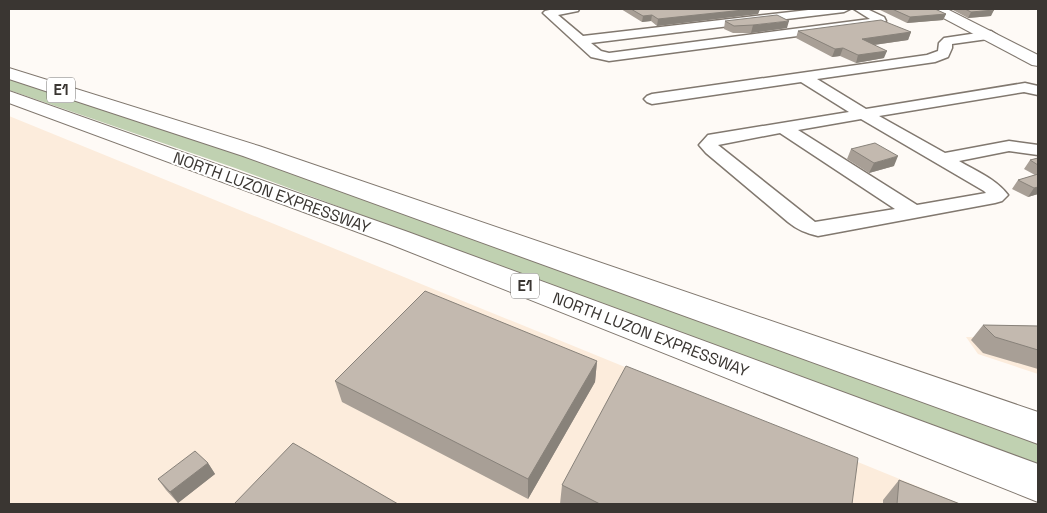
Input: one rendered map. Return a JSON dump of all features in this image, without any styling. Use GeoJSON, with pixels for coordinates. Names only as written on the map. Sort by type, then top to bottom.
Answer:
{"type":"FeatureCollection","features":[{"type":"Feature","properties":{"kind":"main road"},"geometry":{"type":"LineString","coordinates":[[937,9],[991,40],[1038,61]]}},
{"type":"Feature","properties":{"kind":"main road","name":"NORTH LUZON EXPRESSWAY"},"geometry":{"type":"LineString","coordinates":[[9,73],[251,151],[1038,428]]}},
{"type":"Feature","properties":{"kind":"main road","name":"NORTH LUZON EXPRESSWAY"},"geometry":{"type":"LineString","coordinates":[[9,97],[399,238],[1038,483]]}},
{"type":"Feature","properties":{"kind":"street"},"geometry":{"type":"LineString","coordinates":[[574,9],[549,12],[572,26],[582,40],[596,54],[609,57],[880,20],[859,9]]}},
{"type":"Feature","properties":{"kind":"street"},"geometry":{"type":"LineString","coordinates":[[723,9],[775,35]]}},
{"type":"Feature","properties":{"kind":"street"},"geometry":{"type":"LineString","coordinates":[[582,40],[844,9]]}},
{"type":"Feature","properties":{"kind":"street"},"geometry":{"type":"LineString","coordinates":[[652,99],[930,59],[943,54],[946,48],[945,43],[948,41],[967,38],[991,40]]}},
{"type":"Feature","properties":{"kind":"street"},"geometry":{"type":"LineString","coordinates":[[946,48],[991,40]]}},
{"type":"Feature","properties":{"kind":"street"},"geometry":{"type":"LineString","coordinates":[[803,77],[865,115],[992,187],[998,195],[996,198],[813,230],[795,218],[708,145],[714,139],[865,115],[1025,87],[1038,91]]}},
{"type":"Feature","properties":{"kind":"street"},"geometry":{"type":"LineString","coordinates":[[784,128],[913,212]]}},
{"type":"Feature","properties":{"kind":"street"},"geometry":{"type":"LineString","coordinates":[[944,159],[1009,146],[1038,150]]}},
{"type":"Feature","properties":{"kind":"shaded area"},"geometry":{"type":"Polygon","coordinates":[[[9,116],[961,504],[9,504],[9,116]]]}},
{"type":"Feature","properties":{"kind":"shaded area"},"geometry":{"type":"Polygon","coordinates":[[[966,337],[1038,339],[1038,374],[978,354],[966,337]]]}},
{"type":"Feature","properties":{"kind":"green space"},"geometry":{"type":"Polygon","coordinates":[[[9,76],[253,157],[789,344],[1038,434],[1038,467],[235,168],[9,90],[9,76]]]}},
{"type":"Feature","properties":{"kind":"building"},"geometry":{"type":"Polygon","coordinates":[[[631,9],[753,9],[658,19],[652,15],[643,16],[631,9]]]}},
{"type":"Feature","properties":{"kind":"building"},"geometry":{"type":"Polygon","coordinates":[[[892,9],[935,9],[946,14],[910,17],[892,9]]]}},
{"type":"Feature","properties":{"kind":"building"},"geometry":{"type":"Polygon","coordinates":[[[965,9],[991,9],[994,10],[971,12],[965,9]]]}},
{"type":"Feature","properties":{"kind":"building"},"geometry":{"type":"Polygon","coordinates":[[[777,15],[789,21],[734,26],[725,21],[777,15]]]}},
{"type":"Feature","properties":{"kind":"building"},"geometry":{"type":"Polygon","coordinates":[[[881,20],[911,32],[862,39],[887,51],[858,55],[843,48],[835,49],[798,31],[881,20]]]}},
{"type":"Feature","properties":{"kind":"building"},"geometry":{"type":"Polygon","coordinates":[[[875,143],[898,156],[874,163],[851,149],[875,143]]]}},
{"type":"Feature","properties":{"kind":"building"},"geometry":{"type":"Polygon","coordinates":[[[1038,158],[1038,165],[1030,160],[1038,158]]]}},
{"type":"Feature","properties":{"kind":"building"},"geometry":{"type":"Polygon","coordinates":[[[1038,174],[1038,187],[1034,188],[1018,180],[1038,174]]]}},
{"type":"Feature","properties":{"kind":"building"},"geometry":{"type":"Polygon","coordinates":[[[425,291],[597,361],[528,479],[335,381],[425,291]]]}},
{"type":"Feature","properties":{"kind":"building"},"geometry":{"type":"Polygon","coordinates":[[[983,325],[1038,326],[1038,350],[995,337],[983,325]]]}},
{"type":"Feature","properties":{"kind":"building"},"geometry":{"type":"Polygon","coordinates":[[[626,366],[858,458],[852,504],[600,504],[562,485],[626,366]]]}},
{"type":"Feature","properties":{"kind":"building"},"geometry":{"type":"Polygon","coordinates":[[[293,443],[398,504],[234,504],[293,443]]]}},
{"type":"Feature","properties":{"kind":"building"},"geometry":{"type":"Polygon","coordinates":[[[195,451],[208,463],[170,492],[158,479],[195,451]]]}},
{"type":"Feature","properties":{"kind":"building"},"geometry":{"type":"Polygon","coordinates":[[[899,480],[960,504],[897,504],[899,480]]]}}]}
